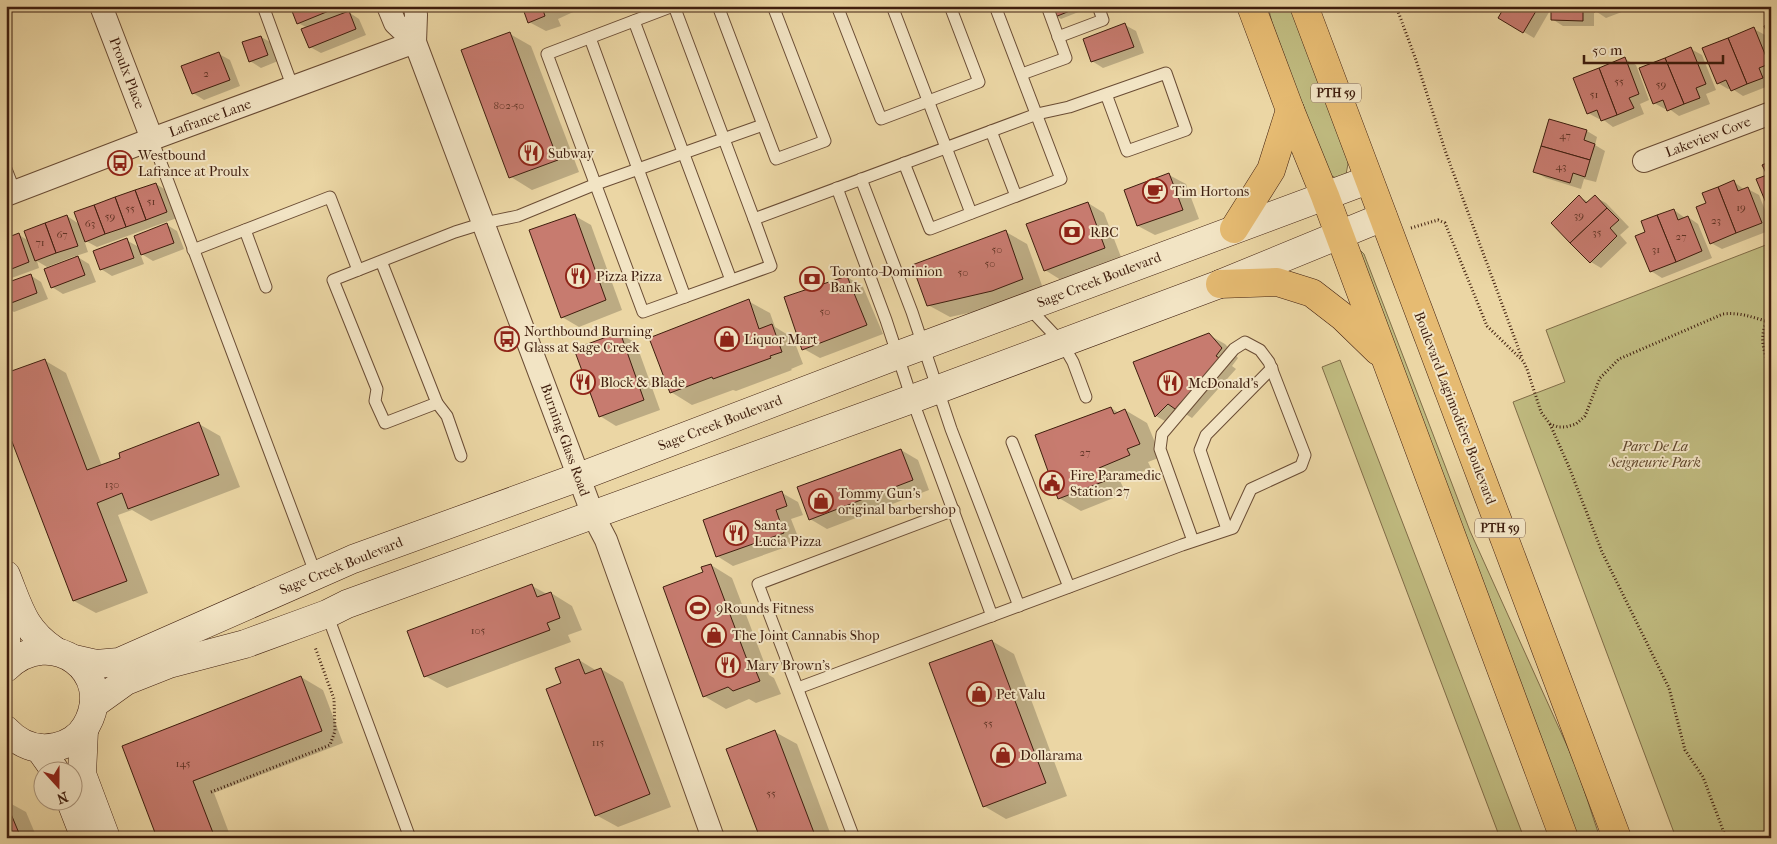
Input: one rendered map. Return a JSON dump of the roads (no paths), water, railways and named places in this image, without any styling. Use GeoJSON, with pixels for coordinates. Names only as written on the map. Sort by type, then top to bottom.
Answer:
{"type":"FeatureCollection","features":[{"type":"Feature","properties":{"kind":"main road"},"geometry":{"type":"LineString","coordinates":[[1251,6],[1325,196],[1564,838]]}},
{"type":"Feature","properties":{"kind":"main road","name":"Boulevard Lagimodière Boulevard"},"geometry":{"type":"LineString","coordinates":[[1304,6],[1617,838]]}},
{"type":"Feature","properties":{"kind":"main road"},"geometry":{"type":"LineString","coordinates":[[1234,229],[1271,170],[1290,110]]}},
{"type":"Feature","properties":{"kind":"main road"},"geometry":{"type":"LineString","coordinates":[[1220,284],[1277,282],[1312,293],[1343,317],[1384,357]]}},
{"type":"Feature","properties":{"kind":"street","name":"Proulx Place"},"geometry":{"type":"LineString","coordinates":[[102,6],[152,139]]}},
{"type":"Feature","properties":{"kind":"street","name":"Burning Glass Road"},"geometry":{"type":"LineString","coordinates":[[388,6],[395,23],[415,42]]}},
{"type":"Feature","properties":{"kind":"street","name":"Burning Glass Road"},"geometry":{"type":"LineString","coordinates":[[415,6],[415,42],[593,514],[606,540],[713,838]]}},
{"type":"Feature","properties":{"kind":"street","name":"Lafrance Lane"},"geometry":{"type":"LineString","coordinates":[[11,194],[152,139],[415,42]]}},
{"type":"Feature","properties":{"kind":"street","name":"Lakeview Cove"},"geometry":{"type":"LineString","coordinates":[[1644,161],[1771,113]]}},
{"type":"Feature","properties":{"kind":"street","name":"Sage Creek Boulevard"},"geometry":{"type":"LineString","coordinates":[[64,655],[96,664],[119,662],[353,559],[579,477],[1028,306],[1368,180]]}},
{"type":"Feature","properties":{"kind":"street"},"geometry":{"type":"LineString","coordinates":[[94,704],[126,681],[169,664],[245,644],[327,614],[347,604],[912,399],[1220,284],[1338,235],[1386,227]]}},
{"type":"Feature","properties":{"kind":"street"},"geometry":{"type":"LineString","coordinates":[[6,574],[27,626],[40,641],[64,655],[88,674],[92,683],[94,704],[91,718],[84,730],[77,737],[59,746],[40,748],[29,746],[8,734]]}},
{"type":"Feature","properties":{"kind":"street"},"geometry":{"type":"LineString","coordinates":[[6,632],[6,666]]}},
{"type":"Feature","properties":{"kind":"street"},"geometry":{"type":"LineString","coordinates":[[6,666],[22,655],[43,650],[64,655]]}},
{"type":"Feature","properties":{"kind":"street"},"geometry":{"type":"LineString","coordinates":[[84,730],[82,774],[106,838]]}},
{"type":"Feature","properties":{"kind":"street"},"geometry":{"type":"LineString","coordinates":[[40,748],[49,762]]}},
{"type":"Feature","properties":{"kind":"street"},"geometry":{"type":"LineString","coordinates":[[75,812],[85,838]]}},
{"type":"Feature","properties":{"kind":"lane"},"geometry":{"type":"LineString","coordinates":[[263,6],[293,88]]}},
{"type":"Feature","properties":{"kind":"lane"},"geometry":{"type":"LineString","coordinates":[[674,6],[771,266],[642,312],[547,54],[634,21],[674,6]]}},
{"type":"Feature","properties":{"kind":"lane"},"geometry":{"type":"LineString","coordinates":[[718,6],[776,159],[825,141],[773,6]]}},
{"type":"Feature","properties":{"kind":"lane"},"geometry":{"type":"LineString","coordinates":[[837,6],[881,120],[979,82],[950,6]]}},
{"type":"Feature","properties":{"kind":"lane"},"geometry":{"type":"LineString","coordinates":[[892,6],[971,213]]}},
{"type":"Feature","properties":{"kind":"lane"},"geometry":{"type":"LineString","coordinates":[[904,163],[930,229],[1061,179],[995,6]]}},
{"type":"Feature","properties":{"kind":"lane"},"geometry":{"type":"LineString","coordinates":[[1022,74],[1066,58],[1047,6]]}},
{"type":"Feature","properties":{"kind":"lane"},"geometry":{"type":"LineString","coordinates":[[1058,37],[1103,20],[1098,6]]}},
{"type":"Feature","properties":{"kind":"lane"},"geometry":{"type":"LineString","coordinates":[[634,21],[731,280]]}},
{"type":"Feature","properties":{"kind":"lane"},"geometry":{"type":"LineString","coordinates":[[590,38],[685,297]]}},
{"type":"Feature","properties":{"kind":"lane"},"geometry":{"type":"LineString","coordinates":[[754,219],[1037,114],[1069,107],[1106,94],[1166,73],[1186,130],[1127,152],[1106,94]]}},
{"type":"Feature","properties":{"kind":"lane"},"geometry":{"type":"LineString","coordinates":[[438,403],[385,423],[375,401],[377,389],[333,280],[484,223],[518,216],[596,184],[763,125]]}},
{"type":"Feature","properties":{"kind":"lane"},"geometry":{"type":"LineString","coordinates":[[991,131],[1016,196]]}},
{"type":"Feature","properties":{"kind":"lane"},"geometry":{"type":"LineString","coordinates":[[152,139],[316,576]]}},
{"type":"Feature","properties":{"kind":"lane"},"geometry":{"type":"LineString","coordinates":[[6,170],[11,194]]}},
{"type":"Feature","properties":{"kind":"lane"},"geometry":{"type":"LineString","coordinates":[[861,180],[912,312],[938,389],[1019,606]]}},
{"type":"Feature","properties":{"kind":"lane"},"geometry":{"type":"LineString","coordinates":[[837,188],[992,616]]}},
{"type":"Feature","properties":{"kind":"lane"},"geometry":{"type":"LineString","coordinates":[[193,250],[330,197],[358,270]]}},
{"type":"Feature","properties":{"kind":"lane"},"geometry":{"type":"LineString","coordinates":[[245,230],[266,287]]}},
{"type":"Feature","properties":{"kind":"lane"},"geometry":{"type":"LineString","coordinates":[[381,261],[438,403],[447,416],[460,456]]}},
{"type":"Feature","properties":{"kind":"lane"},"geometry":{"type":"LineString","coordinates":[[1028,306],[1062,343],[1073,362],[1086,397]]}},
{"type":"Feature","properties":{"kind":"lane"},"geometry":{"type":"LineString","coordinates":[[798,688],[1193,541],[1233,528],[1251,489],[1301,466],[1305,455],[1272,368],[1260,350],[1246,342],[1234,349],[1162,434],[1160,449],[1193,541]]}},
{"type":"Feature","properties":{"kind":"lane"},"geometry":{"type":"LineString","coordinates":[[1227,529],[1200,450],[1206,435],[1272,368]]}},
{"type":"Feature","properties":{"kind":"lane"},"geometry":{"type":"LineString","coordinates":[[1012,442],[1068,587]]}},
{"type":"Feature","properties":{"kind":"lane"},"geometry":{"type":"LineString","coordinates":[[854,838],[758,584],[954,510]]}},
{"type":"Feature","properties":{"kind":"lane"},"geometry":{"type":"LineString","coordinates":[[327,614],[410,838]]}},
{"type":"Feature","properties":{"kind":"place","name":"Subway"},"geometry":{"type":"Point","coordinates":[531,153]}},
{"type":"Feature","properties":{"kind":"place","name":"Westbound Lafrance at Proulx"},"geometry":{"type":"Point","coordinates":[120,163]}},
{"type":"Feature","properties":{"kind":"place","name":"Tim Hortons"},"geometry":{"type":"Point","coordinates":[1155,191]}},
{"type":"Feature","properties":{"kind":"place","name":"RBC"},"geometry":{"type":"Point","coordinates":[1072,232]}},
{"type":"Feature","properties":{"kind":"place","name":"Pizza Pizza"},"geometry":{"type":"Point","coordinates":[578,276]}},
{"type":"Feature","properties":{"kind":"place","name":"Toronto-Dominion Bank"},"geometry":{"type":"Point","coordinates":[812,279]}},
{"type":"Feature","properties":{"kind":"place","name":"Northbound Burning Glass at Sage Creek"},"geometry":{"type":"Point","coordinates":[507,339]}},
{"type":"Feature","properties":{"kind":"place","name":"Liquor Mart"},"geometry":{"type":"Point","coordinates":[727,339]}},
{"type":"Feature","properties":{"kind":"place","name":"Block & Blade"},"geometry":{"type":"Point","coordinates":[583,382]}},
{"type":"Feature","properties":{"kind":"place","name":"McDonald's"},"geometry":{"type":"Point","coordinates":[1170,383]}},
{"type":"Feature","properties":{"kind":"place","name":"Fire Paramedic Station 27"},"geometry":{"type":"Point","coordinates":[1052,483]}},
{"type":"Feature","properties":{"kind":"place","name":"Tommy Gun's original barbershop"},"geometry":{"type":"Point","coordinates":[821,501]}},
{"type":"Feature","properties":{"kind":"place","name":"Santa Lucia Pizza"},"geometry":{"type":"Point","coordinates":[736,533]}},
{"type":"Feature","properties":{"kind":"place","name":"9Rounds Fitness"},"geometry":{"type":"Point","coordinates":[698,608]}},
{"type":"Feature","properties":{"kind":"place","name":"The Joint Cannabis Shop"},"geometry":{"type":"Point","coordinates":[714,635]}},
{"type":"Feature","properties":{"kind":"place","name":"Mary Brown's"},"geometry":{"type":"Point","coordinates":[728,665]}},
{"type":"Feature","properties":{"kind":"place","name":"Pet Valu"},"geometry":{"type":"Point","coordinates":[979,694]}},
{"type":"Feature","properties":{"kind":"place","name":"Dollarama"},"geometry":{"type":"Point","coordinates":[1003,755]}},
{"type":"Feature","properties":{"kind":"park label","name":"Parc De La Seigneurie Park"},"geometry":{"type":"Point","coordinates":[1655,454]}}]}
